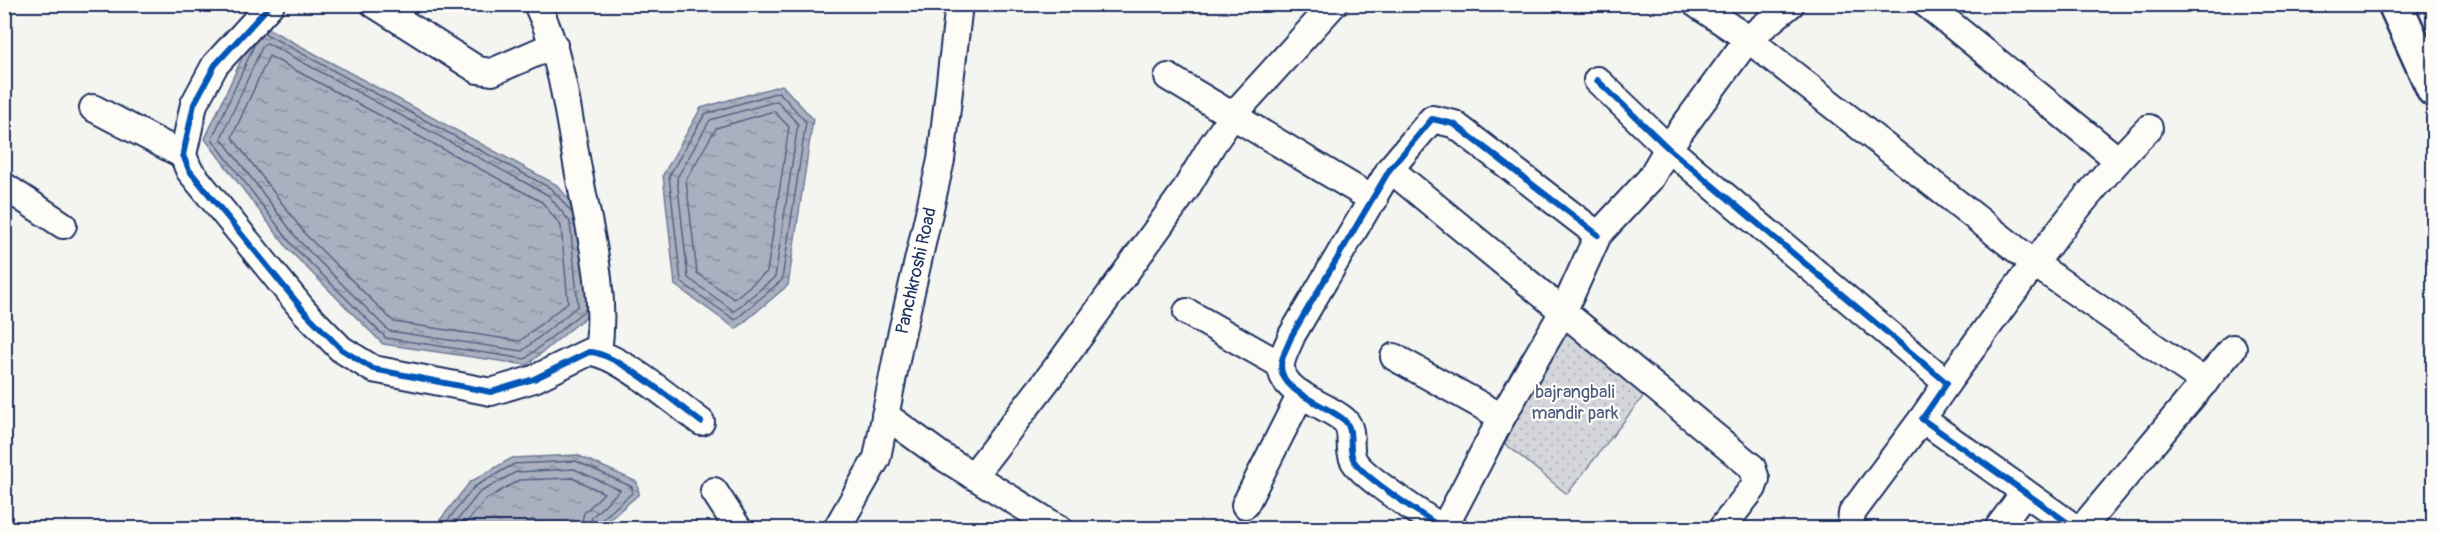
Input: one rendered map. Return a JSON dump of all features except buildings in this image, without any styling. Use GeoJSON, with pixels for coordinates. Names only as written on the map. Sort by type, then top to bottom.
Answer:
{"type":"FeatureCollection","features":[{"type":"Feature","properties":{"kind":"main road"},"geometry":{"type":"LineString","coordinates":[[2395,4],[2424,43]]}},
{"type":"Feature","properties":{"kind":"main road"},"geometry":{"type":"LineString","coordinates":[[2419,4],[2433,90]]}},
{"type":"Feature","properties":{"kind":"street"},"geometry":{"type":"LineString","coordinates":[[271,4],[215,65],[194,104],[183,155],[189,170],[304,311],[341,349],[373,369],[491,392],[534,379],[589,352],[598,352],[615,360],[701,422]]}},
{"type":"Feature","properties":{"kind":"street"},"geometry":{"type":"LineString","coordinates":[[374,4],[478,70],[492,72],[554,45]]}},
{"type":"Feature","properties":{"kind":"street"},"geometry":{"type":"LineString","coordinates":[[537,4],[554,45],[565,88],[593,242],[602,323],[598,352]]}},
{"type":"Feature","properties":{"kind":"street","name":"Panchkroshi Road"},"geometry":{"type":"LineString","coordinates":[[837,528],[877,458],[900,340],[941,160],[959,4]]}},
{"type":"Feature","properties":{"kind":"street"},"geometry":{"type":"LineString","coordinates":[[973,476],[1061,362],[1184,192],[1233,115],[1334,4]]}},
{"type":"Feature","properties":{"kind":"street"},"geometry":{"type":"LineString","coordinates":[[1696,4],[1748,39],[2035,264],[2205,382]]}},
{"type":"Feature","properties":{"kind":"street"},"geometry":{"type":"LineString","coordinates":[[1598,235],[1454,124],[1432,119],[1390,169],[1374,200],[1292,335],[1281,365],[1285,379],[1301,394],[1346,422],[1351,434],[1351,451],[1355,462],[1366,473],[1443,528],[1502,417],[1564,310],[1598,235],[1650,179],[1668,148],[1748,39],[1791,4]]}},
{"type":"Feature","properties":{"kind":"street"},"geometry":{"type":"LineString","coordinates":[[1926,4],[2117,159]]}},
{"type":"Feature","properties":{"kind":"street"},"geometry":{"type":"LineString","coordinates":[[1168,76],[1374,200]]}},
{"type":"Feature","properties":{"kind":"street"},"geometry":{"type":"LineString","coordinates":[[1597,80],[1668,148],[1947,382]]}},
{"type":"Feature","properties":{"kind":"street"},"geometry":{"type":"LineString","coordinates":[[93,108],[183,155]]}},
{"type":"Feature","properties":{"kind":"street"},"geometry":{"type":"LineString","coordinates":[[1853,528],[1852,513],[1947,382],[2117,159],[2149,128]]}},
{"type":"Feature","properties":{"kind":"street"},"geometry":{"type":"LineString","coordinates":[[1390,169],[1752,467],[1756,479],[1753,488],[1722,528]]}},
{"type":"Feature","properties":{"kind":"street"},"geometry":{"type":"LineString","coordinates":[[4,186],[63,225]]}},
{"type":"Feature","properties":{"kind":"street"},"geometry":{"type":"LineString","coordinates":[[1187,312],[1281,365]]}},
{"type":"Feature","properties":{"kind":"street"},"geometry":{"type":"LineString","coordinates":[[2082,528],[2234,348]]}},
{"type":"Feature","properties":{"kind":"street"},"geometry":{"type":"LineString","coordinates":[[1394,357],[1502,417]]}},
{"type":"Feature","properties":{"kind":"street"},"geometry":{"type":"LineString","coordinates":[[1245,505],[1301,394]]}},
{"type":"Feature","properties":{"kind":"street"},"geometry":{"type":"LineString","coordinates":[[885,415],[973,476],[1058,528]]}},
{"type":"Feature","properties":{"kind":"street"},"geometry":{"type":"LineString","coordinates":[[1922,419],[2075,528]]}},
{"type":"Feature","properties":{"kind":"street"},"geometry":{"type":"LineString","coordinates":[[714,490],[738,528]]}},
{"type":"Feature","properties":{"kind":"street"},"geometry":{"type":"LineString","coordinates":[[1998,528],[2024,493]]}},
{"type":"Feature","properties":{"kind":"green space","name":"bajrangbali mandir park"},"geometry":{"type":"Polygon","coordinates":[[[1559,327],[1646,393],[1567,494],[1498,438],[1559,327]]]}},
{"type":"Feature","properties":{"kind":"water"},"geometry":{"type":"Polygon","coordinates":[[[258,23],[557,185],[583,216],[593,311],[527,365],[383,344],[289,250],[205,139],[258,23]]]}},
{"type":"Feature","properties":{"kind":"water"},"geometry":{"type":"Polygon","coordinates":[[[782,85],[813,119],[788,285],[736,329],[675,285],[663,175],[701,108],[782,85]]]}},
{"type":"Feature","properties":{"kind":"water"},"geometry":{"type":"Polygon","coordinates":[[[577,455],[637,482],[639,494],[600,528],[441,528],[436,525],[470,482],[512,458],[577,455]]]}},
{"type":"Feature","properties":{"kind":"cycle path"},"geometry":{"type":"LineString","coordinates":[[271,4],[215,65],[194,104],[183,155],[189,170],[304,311],[341,349],[373,369],[491,392],[534,379],[589,352],[601,354],[630,369],[701,422]]}},
{"type":"Feature","properties":{"kind":"cycle path"},"geometry":{"type":"LineString","coordinates":[[1597,80],[1668,148],[1947,383],[1922,419],[2075,528]]}},
{"type":"Feature","properties":{"kind":"cycle path"},"geometry":{"type":"LineString","coordinates":[[1442,528],[1369,477],[1354,461],[1350,430],[1345,421],[1289,384],[1283,376],[1281,362],[1292,335],[1390,169],[1432,119],[1454,124],[1598,235]]}}]}
